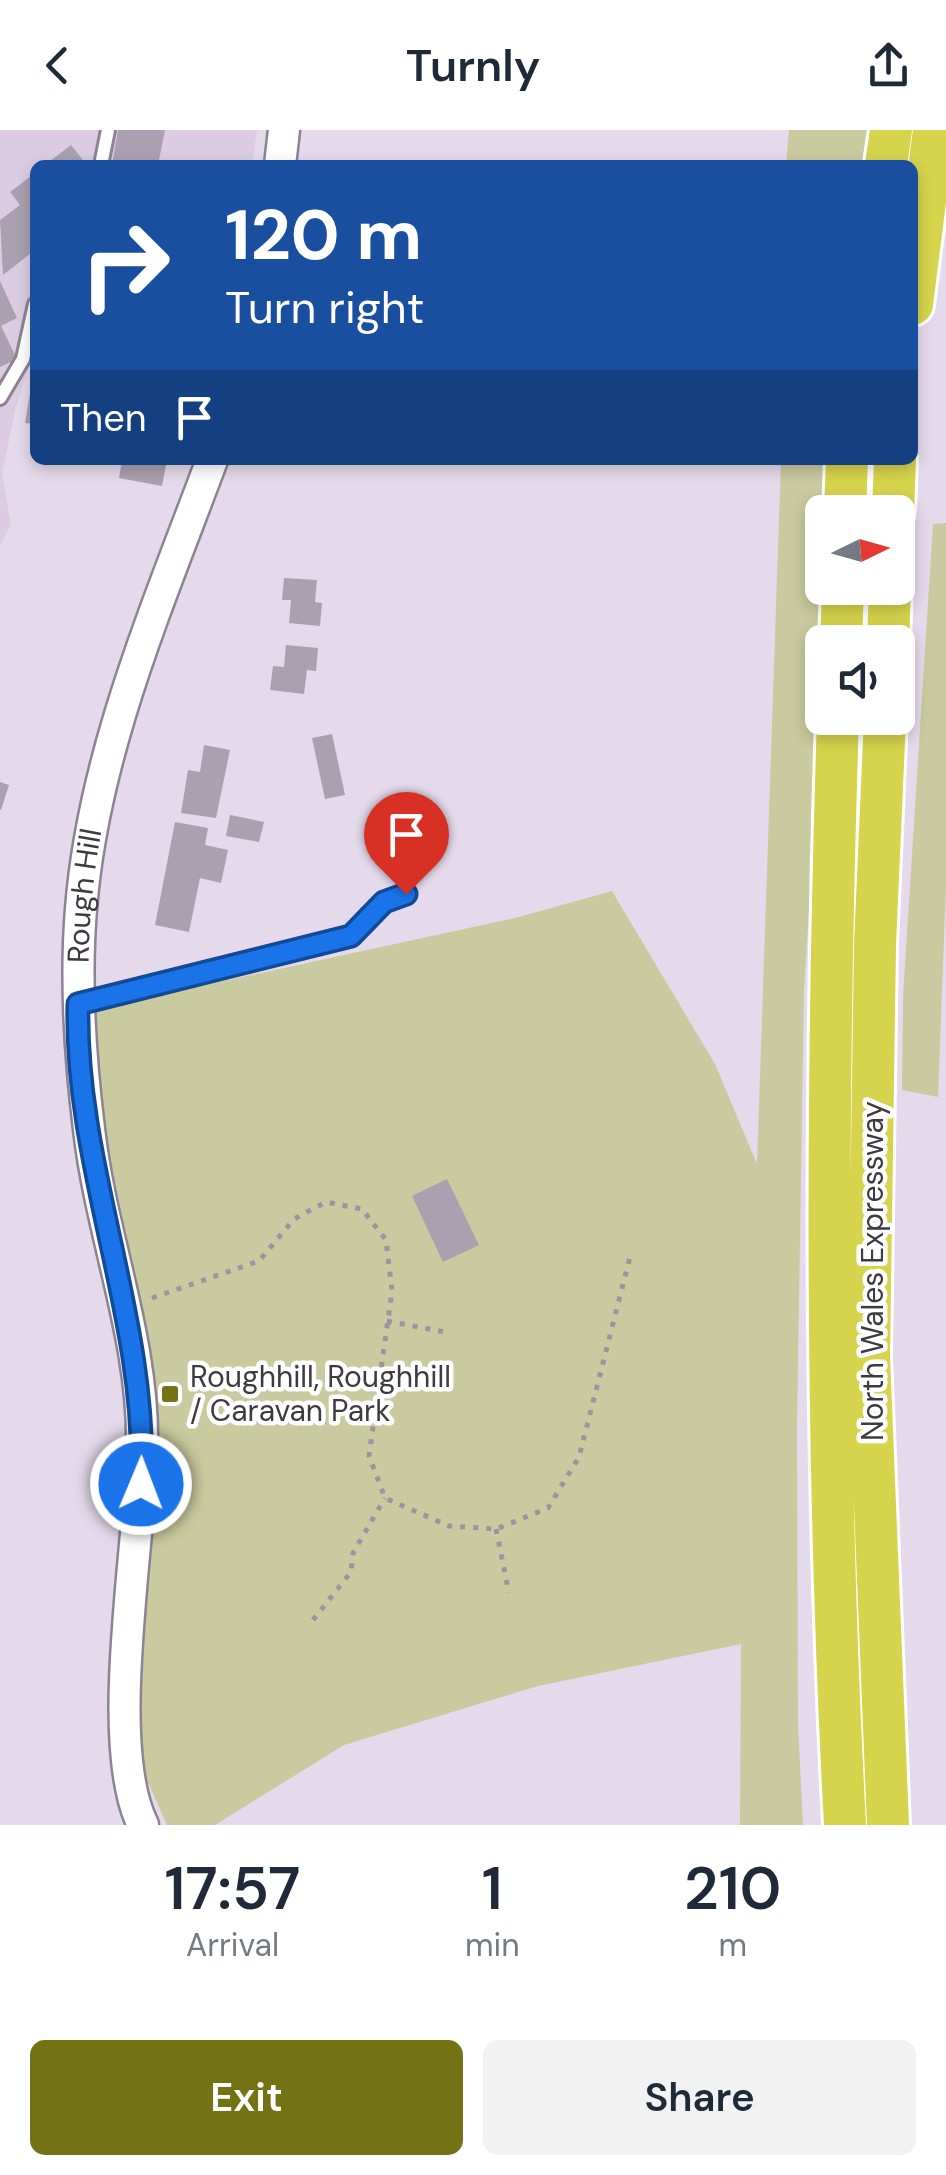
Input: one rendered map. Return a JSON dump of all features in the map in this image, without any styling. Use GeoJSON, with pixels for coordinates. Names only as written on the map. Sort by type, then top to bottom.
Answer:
{"type":"FeatureCollection","features":[{"type":"Feature","properties":{"kind":"highway"},"geometry":{"type":"LineString","coordinates":[[887,160],[891,130]]}},
{"type":"Feature","properties":{"kind":"highway"},"geometry":{"type":"LineString","coordinates":[[918,257],[934,130]]}},
{"type":"Feature","properties":{"kind":"highway"},"geometry":{"type":"LineString","coordinates":[[846,495],[847,465]]}},
{"type":"Feature","properties":{"kind":"highway"},"geometry":{"type":"LineString","coordinates":[[894,495],[896,465]]}},
{"type":"Feature","properties":{"kind":"highway","name":"North Wales Expressway"},"geometry":{"type":"LineString","coordinates":[[837,735],[830,946],[830,1496],[845,1825]]}},
{"type":"Feature","properties":{"kind":"highway","name":"North Wales Expressway"},"geometry":{"type":"LineString","coordinates":[[883,735],[875,945],[869,1357],[888,1825]]}},
{"type":"Feature","properties":{"kind":"highway"},"geometry":{"type":"LineString","coordinates":[[821,1825],[830,1496]]}},
{"type":"Feature","properties":{"kind":"street"},"geometry":{"type":"LineString","coordinates":[[281,160],[284,130]]}},
{"type":"Feature","properties":{"kind":"street","name":"Rough Hill"},"geometry":{"type":"LineString","coordinates":[[143,1825],[134,1806],[124,1732],[143,1446],[125,1306],[89,1131],[78,1004],[80,908],[96,808],[126,695],[210,465]]}},
{"type":"Feature","properties":{"kind":"lane"},"geometry":{"type":"LineString","coordinates":[[102,160],[108,130]]}},
{"type":"Feature","properties":{"kind":"lane"},"geometry":{"type":"LineString","coordinates":[[0,398],[23,359],[30,327]]}},
{"type":"Feature","properties":{"kind":"lane"},"geometry":{"type":"LineString","coordinates":[[78,1004],[351,936],[384,902],[406,894]]}},
{"type":"Feature","properties":{"kind":"path"},"geometry":{"type":"LineString","coordinates":[[125,1306],[259,1261],[294,1219],[326,1202],[362,1209],[386,1240],[392,1290],[369,1456],[385,1498],[449,1526],[496,1529],[548,1508],[579,1457],[631,1253]]}},
{"type":"Feature","properties":{"kind":"path"},"geometry":{"type":"LineString","coordinates":[[387,1320],[450,1334]]}},
{"type":"Feature","properties":{"kind":"path"},"geometry":{"type":"LineString","coordinates":[[268,1423],[371,1420]]}},
{"type":"Feature","properties":{"kind":"path"},"geometry":{"type":"LineString","coordinates":[[313,1620],[351,1572],[353,1552],[385,1498]]}},
{"type":"Feature","properties":{"kind":"path"},"geometry":{"type":"LineString","coordinates":[[496,1529],[509,1592]]}},
{"type":"Feature","properties":{"kind":"shaded area"},"geometry":{"type":"Polygon","coordinates":[[[0,130],[257,130],[253,160],[30,160],[30,362],[2,474],[11,524],[0,546],[0,130]]]}},
{"type":"Feature","properties":{"kind":"green space"},"geometry":{"type":"Polygon","coordinates":[[[789,130],[867,130],[863,160],[786,160],[789,130]]]}},
{"type":"Feature","properties":{"kind":"green space"},"geometry":{"type":"Polygon","coordinates":[[[781,465],[838,465],[836,495],[805,495],[805,605],[822,605],[822,625],[805,625],[805,735],[820,735],[804,991],[797,1428],[798,1724],[803,1825],[740,1825],[741,1644],[538,1686],[344,1745],[215,1825],[167,1825],[143,1771],[138,1698],[159,1439],[151,1348],[104,1130],[94,1009],[515,918],[612,891],[715,1064],[757,1164],[781,465]]]}},
{"type":"Feature","properties":{"kind":"green space"},"geometry":{"type":"Polygon","coordinates":[[[946,523],[946,886],[938,1097],[902,1090],[903,996],[933,524],[946,523]]]}},
{"type":"Feature","properties":{"kind":"building"},"geometry":{"type":"Polygon","coordinates":[[[118,130],[165,130],[159,160],[113,160],[118,130]]]}},
{"type":"Feature","properties":{"kind":"building"},"geometry":{"type":"Polygon","coordinates":[[[71,145],[83,160],[52,160],[71,145]]]}},
{"type":"Feature","properties":{"kind":"building"},"geometry":{"type":"Polygon","coordinates":[[[30,177],[30,254],[3,275],[0,220],[20,205],[10,192],[30,177]]]}},
{"type":"Feature","properties":{"kind":"building"},"geometry":{"type":"Polygon","coordinates":[[[0,281],[17,318],[1,326],[17,359],[0,367],[0,281]]]}},
{"type":"Feature","properties":{"kind":"building"},"geometry":{"type":"Polygon","coordinates":[[[30,393],[30,424],[25,423],[30,393]]]}},
{"type":"Feature","properties":{"kind":"building"},"geometry":{"type":"Polygon","coordinates":[[[121,465],[166,465],[162,486],[119,478],[121,465]]]}},
{"type":"Feature","properties":{"kind":"building"},"geometry":{"type":"Polygon","coordinates":[[[284,578],[317,580],[315,602],[322,603],[320,626],[289,623],[291,600],[282,600],[284,578]]]}},
{"type":"Feature","properties":{"kind":"building"},"geometry":{"type":"Polygon","coordinates":[[[286,645],[318,648],[316,671],[307,670],[304,694],[270,690],[273,666],[284,667],[286,645]]]}},
{"type":"Feature","properties":{"kind":"building"},"geometry":{"type":"Polygon","coordinates":[[[332,734],[345,795],[325,799],[312,738],[332,734]]]}},
{"type":"Feature","properties":{"kind":"building"},"geometry":{"type":"Polygon","coordinates":[[[204,745],[230,750],[216,818],[181,813],[188,770],[200,772],[204,745]]]}},
{"type":"Feature","properties":{"kind":"building"},"geometry":{"type":"Polygon","coordinates":[[[0,782],[9,785],[1,810],[0,810],[0,782]]]}},
{"type":"Feature","properties":{"kind":"building"},"geometry":{"type":"Polygon","coordinates":[[[230,815],[264,822],[259,842],[226,836],[230,815]]]}},
{"type":"Feature","properties":{"kind":"building"},"geometry":{"type":"Polygon","coordinates":[[[175,822],[208,828],[205,845],[228,850],[221,883],[200,878],[189,932],[155,925],[175,822]]]}},
{"type":"Feature","properties":{"kind":"building"},"geometry":{"type":"Polygon","coordinates":[[[447,1179],[479,1245],[443,1262],[412,1196],[447,1179]]]}},
{"type":"Feature","properties":{"kind":"place","name":"Roughhill, Roughhill / Caravan Park"},"geometry":{"type":"Point","coordinates":[170,1394]}},
{"type":"Feature","properties":{"kind":"route"},"geometry":{"type":"LineString","coordinates":[[141,1484],[143,1446],[137,1375],[89,1131],[78,1004],[351,936],[384,902],[406,894]]}}]}
